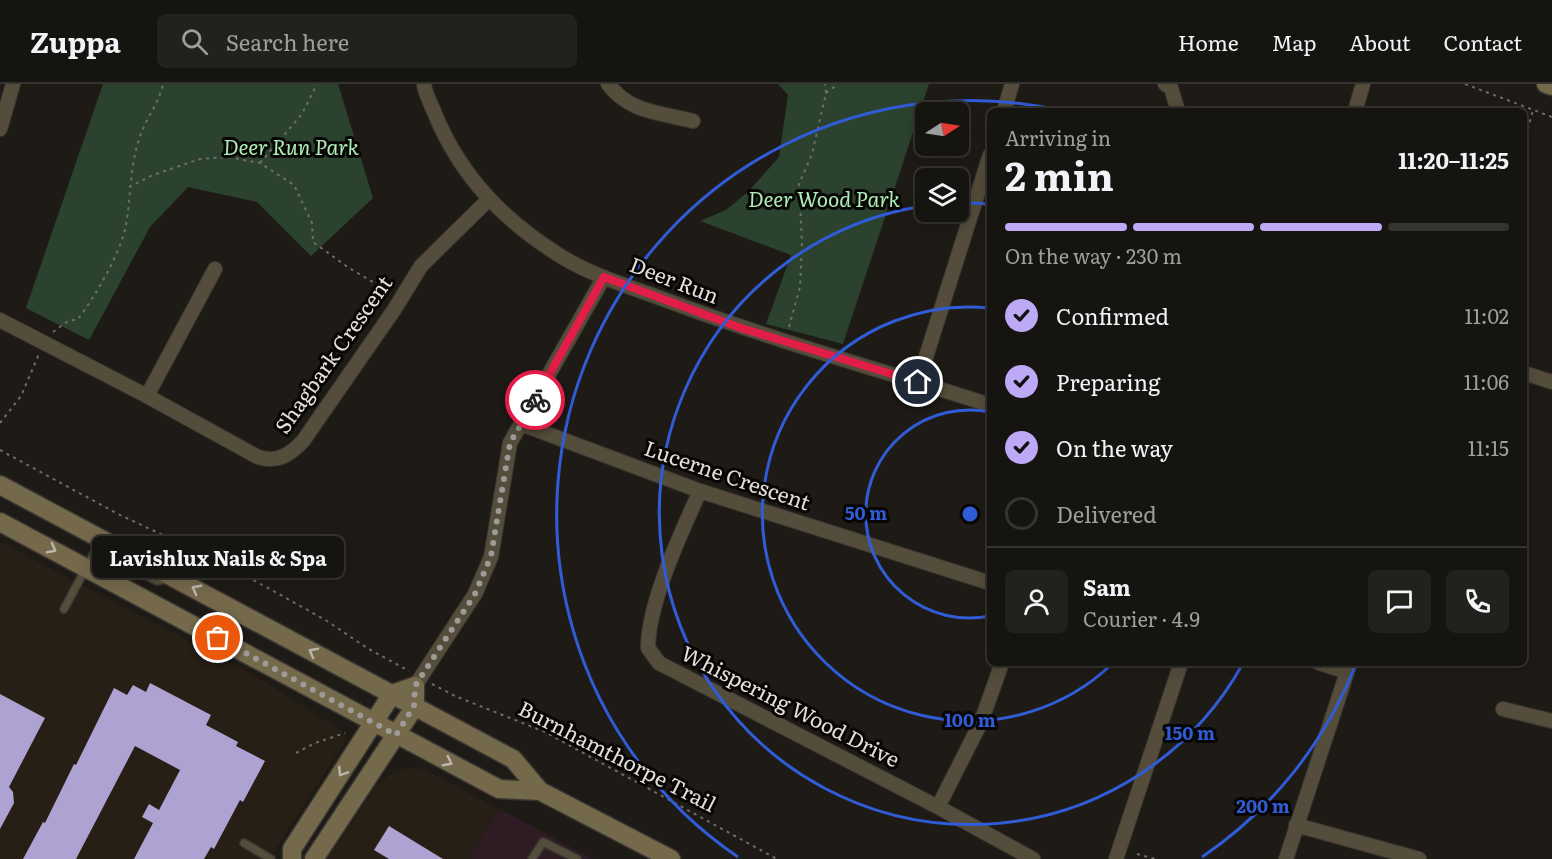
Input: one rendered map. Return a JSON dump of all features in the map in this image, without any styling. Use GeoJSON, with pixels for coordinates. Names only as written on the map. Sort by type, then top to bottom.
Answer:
{"type":"FeatureCollection","features":[{"type":"Feature","properties":{"kind":"main road"},"geometry":{"type":"LineString","coordinates":[[1546,84],[1552,86]]}},
{"type":"Feature","properties":{"kind":"main road"},"geometry":{"type":"LineString","coordinates":[[0,485],[513,759],[540,791],[672,859]]}},
{"type":"Feature","properties":{"kind":"main road"},"geometry":{"type":"LineString","coordinates":[[0,522],[499,789],[540,791]]}},
{"type":"Feature","properties":{"kind":"main road"},"geometry":{"type":"LineString","coordinates":[[292,859],[292,849],[392,694],[415,686],[414,706],[314,859]]}},
{"type":"Feature","properties":{"kind":"street"},"geometry":{"type":"LineString","coordinates":[[0,129],[13,84]]}},
{"type":"Feature","properties":{"kind":"street","name":"Deer Run"},"geometry":{"type":"LineString","coordinates":[[424,84],[446,138],[463,168],[488,200],[555,253],[604,277],[741,328],[987,404]]}},
{"type":"Feature","properties":{"kind":"street"},"geometry":{"type":"LineString","coordinates":[[608,84],[618,97],[637,108],[693,121]]}},
{"type":"Feature","properties":{"kind":"street"},"geometry":{"type":"LineString","coordinates":[[1005,108],[1012,84]]}},
{"type":"Feature","properties":{"kind":"street"},"geometry":{"type":"LineString","coordinates":[[1165,84],[1171,88],[1177,108]]}},
{"type":"Feature","properties":{"kind":"street"},"geometry":{"type":"LineString","coordinates":[[1356,108],[1363,84]]}},
{"type":"Feature","properties":{"kind":"street"},"geometry":{"type":"LineString","coordinates":[[918,382],[987,164]]}},
{"type":"Feature","properties":{"kind":"street","name":"Shagbark Crescent"},"geometry":{"type":"LineString","coordinates":[[0,320],[147,396],[258,457],[269,461],[279,459],[293,452],[303,441],[421,266],[488,200]]}},
{"type":"Feature","properties":{"kind":"street"},"geometry":{"type":"LineString","coordinates":[[147,396],[215,269]]}},
{"type":"Feature","properties":{"kind":"street"},"geometry":{"type":"LineString","coordinates":[[415,686],[475,594],[491,556],[510,443],[604,277]]}},
{"type":"Feature","properties":{"kind":"street"},"geometry":{"type":"LineString","coordinates":[[1527,374],[1552,382]]}},
{"type":"Feature","properties":{"kind":"street","name":"Lucerne Crescent"},"geometry":{"type":"LineString","coordinates":[[521,424],[700,491],[987,582]]}},
{"type":"Feature","properties":{"kind":"street","name":"Whispering Wood Drive"},"geometry":{"type":"LineString","coordinates":[[700,491],[668,568],[650,625],[648,648],[659,663],[938,807],[1033,859]]}},
{"type":"Feature","properties":{"kind":"street"},"geometry":{"type":"LineString","coordinates":[[938,807],[981,722],[1001,666]]}},
{"type":"Feature","properties":{"kind":"street"},"geometry":{"type":"LineString","coordinates":[[1116,859],[1180,666]]}},
{"type":"Feature","properties":{"kind":"street"},"geometry":{"type":"LineString","coordinates":[[1286,859],[1348,667]]}},
{"type":"Feature","properties":{"kind":"street"},"geometry":{"type":"LineString","coordinates":[[1503,709],[1552,721]]}},
{"type":"Feature","properties":{"kind":"street"},"geometry":{"type":"LineString","coordinates":[[1296,825],[1419,859]]}},
{"type":"Feature","properties":{"kind":"lane"},"geometry":{"type":"LineString","coordinates":[[64,609],[94,553],[99,551],[157,581],[174,578]]}},
{"type":"Feature","properties":{"kind":"lane"},"geometry":{"type":"LineString","coordinates":[[532,859],[543,842],[577,859]]}},
{"type":"Feature","properties":{"kind":"lane"},"geometry":{"type":"LineString","coordinates":[[244,843],[272,859]]}},
{"type":"Feature","properties":{"kind":"path"},"geometry":{"type":"LineString","coordinates":[[0,423],[21,396],[48,336],[68,321],[78,319],[86,309],[119,248],[126,226],[129,187],[139,140],[163,84]]}},
{"type":"Feature","properties":{"kind":"path"},"geometry":{"type":"LineString","coordinates":[[260,163],[302,114],[317,84]]}},
{"type":"Feature","properties":{"kind":"path"},"geometry":{"type":"LineString","coordinates":[[786,342],[800,287],[802,243],[799,184],[813,154],[826,93],[825,84]]}},
{"type":"Feature","properties":{"kind":"path"},"geometry":{"type":"LineString","coordinates":[[826,93],[838,84]]}},
{"type":"Feature","properties":{"kind":"path"},"geometry":{"type":"LineString","coordinates":[[1465,84],[1552,117]]}},
{"type":"Feature","properties":{"kind":"path"},"geometry":{"type":"LineString","coordinates":[[1527,133],[1533,110]]}},
{"type":"Feature","properties":{"kind":"path"},"geometry":{"type":"LineString","coordinates":[[129,187],[153,174],[200,159],[227,157],[260,163],[294,185],[312,223],[313,242],[349,268],[401,298]]}},
{"type":"Feature","properties":{"kind":"path"},"geometry":{"type":"LineString","coordinates":[[800,203],[820,203]]}},
{"type":"Feature","properties":{"kind":"path"},"geometry":{"type":"LineString","coordinates":[[0,450],[118,514],[270,589],[404,669]]}},
{"type":"Feature","properties":{"kind":"path","name":"Burnhamthorpe Trail"},"geometry":{"type":"LineString","coordinates":[[440,688],[545,732],[777,859]]}},
{"type":"Feature","properties":{"kind":"path"},"geometry":{"type":"LineString","coordinates":[[296,753],[315,743],[345,733]]}},
{"type":"Feature","properties":{"kind":"path"},"geometry":{"type":"LineString","coordinates":[[1137,854],[1155,859]]}},
{"type":"Feature","properties":{"kind":"shaded area"},"geometry":{"type":"Polygon","coordinates":[[[0,542],[252,674],[341,730],[345,742],[269,859],[0,859],[0,542]]]}},
{"type":"Feature","properties":{"kind":"shaded area"},"geometry":{"type":"Polygon","coordinates":[[[408,768],[423,769],[499,809],[469,859],[327,859],[377,785],[393,772],[408,768]]]}},
{"type":"Feature","properties":{"kind":"shaded area"},"geometry":{"type":"Polygon","coordinates":[[[499,809],[521,820],[593,859],[469,859],[499,809]]]}},
{"type":"Feature","properties":{"kind":"green space","name":"Deer Run Park"},"geometry":{"type":"Polygon","coordinates":[[[103,84],[338,84],[373,198],[311,256],[257,202],[188,187],[150,227],[89,340],[26,308],[103,84]]]}},
{"type":"Feature","properties":{"kind":"green space","name":"Deer Wood Park"},"geometry":{"type":"Polygon","coordinates":[[[778,84],[929,84],[923,102],[915,102],[915,126],[843,344],[766,324],[791,255],[700,221],[726,210],[749,191],[779,157],[788,95],[778,84]]]}},
{"type":"Feature","properties":{"kind":"building"},"geometry":{"type":"Polygon","coordinates":[[[150,683],[211,715],[206,725],[238,742],[236,746],[265,761],[243,802],[240,800],[214,849],[211,847],[204,859],[134,859],[153,823],[142,817],[149,804],[159,810],[180,770],[135,746],[76,859],[23,859],[43,822],[45,823],[74,764],[76,765],[114,688],[127,695],[133,685],[146,692],[150,683]]]}},
{"type":"Feature","properties":{"kind":"building"},"geometry":{"type":"Polygon","coordinates":[[[0,694],[45,718],[9,787],[13,792],[14,803],[0,829],[0,694]]]}},
{"type":"Feature","properties":{"kind":"building"},"geometry":{"type":"Polygon","coordinates":[[[389,826],[443,859],[389,859],[374,850],[389,826]]]}},
{"type":"Feature","properties":{"kind":"way so far"},"geometry":{"type":"LineString","coordinates":[[218,638],[396,735],[414,706],[415,686],[475,594],[491,556],[510,443],[535,400]]}},
{"type":"Feature","properties":{"kind":"place","name":"Lavishlux Nails & Spa"},"geometry":{"type":"Point","coordinates":[218,638]}},
{"type":"Feature","properties":{"kind":"route"},"geometry":{"type":"LineString","coordinates":[[535,400],[604,277],[741,328],[918,382]]}}]}
